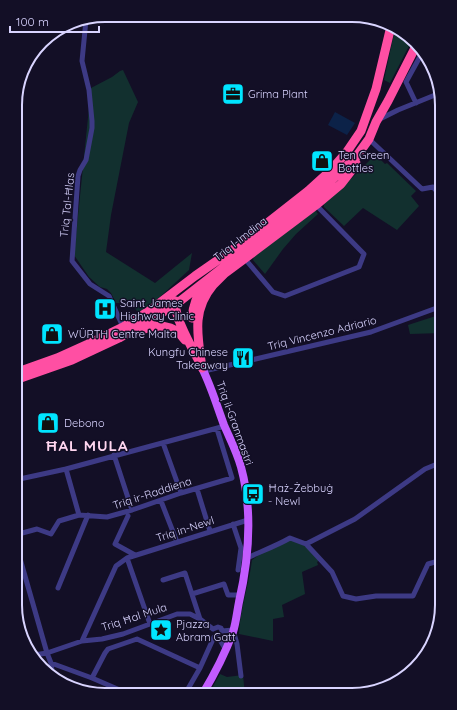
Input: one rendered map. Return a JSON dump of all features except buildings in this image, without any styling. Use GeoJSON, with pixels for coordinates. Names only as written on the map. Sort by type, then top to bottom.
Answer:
{"type":"FeatureCollection","features":[{"type":"Feature","properties":{"kind":"highway","name":"Triq l-Imdina"},"geometry":{"type":"LineString","coordinates":[[22,370],[76,350],[123,327],[149,312],[238,246],[308,191],[330,171],[350,148],[361,131],[376,89],[390,31]]}},
{"type":"Feature","properties":{"kind":"highway","name":"Triq l-Imdina"},"geometry":{"type":"LineString","coordinates":[[22,378],[72,360],[119,338],[175,306],[312,198],[332,181],[356,156],[366,143],[376,122],[393,106],[414,50]]}},
{"type":"Feature","properties":{"kind":"highway"},"geometry":{"type":"LineString","coordinates":[[203,370],[197,331],[199,311],[204,299],[213,285],[224,274],[316,205],[341,184],[355,166],[366,143]]}},
{"type":"Feature","properties":{"kind":"highway"},"geometry":{"type":"LineString","coordinates":[[203,370],[182,327],[176,313],[175,306],[177,299],[183,291],[238,246]]}},
{"type":"Feature","properties":{"kind":"highway"},"geometry":{"type":"LineString","coordinates":[[203,370],[192,330],[193,310],[199,293],[211,277]]}},
{"type":"Feature","properties":{"kind":"highway"},"geometry":{"type":"LineString","coordinates":[[119,338],[152,326],[171,328],[180,333],[203,370]]}},
{"type":"Feature","properties":{"kind":"main road","name":"Triq il-Granmastri"},"geometry":{"type":"LineString","coordinates":[[203,370],[221,427],[233,443],[241,468],[245,487],[248,520],[247,558],[233,630],[226,650],[205,688]]}},
{"type":"Feature","properties":{"kind":"street","name":"Triq Tal-Ħlas"},"geometry":{"type":"LineString","coordinates":[[86,24],[82,61],[89,90],[92,128],[86,160],[78,176],[72,261],[90,284],[109,296],[123,327]]}},
{"type":"Feature","properties":{"kind":"street"},"geometry":{"type":"LineString","coordinates":[[416,103],[406,82],[420,57]]}},
{"type":"Feature","properties":{"kind":"street"},"geometry":{"type":"LineString","coordinates":[[376,122],[393,106],[416,103],[434,95]]}},
{"type":"Feature","properties":{"kind":"street"},"geometry":{"type":"LineString","coordinates":[[366,143],[422,189],[433,187],[435,189]]}},
{"type":"Feature","properties":{"kind":"street"},"geometry":{"type":"LineString","coordinates":[[245,259],[273,292],[285,296],[359,267],[364,254],[316,205]]}},
{"type":"Feature","properties":{"kind":"street","name":"Triq Vincenzo Adriario"},"geometry":{"type":"LineString","coordinates":[[203,370],[371,332],[435,309]]}},
{"type":"Feature","properties":{"kind":"street"},"geometry":{"type":"LineString","coordinates":[[22,478],[66,469],[221,427]]}},
{"type":"Feature","properties":{"kind":"street","name":"Triq ir-Raddiena"},"geometry":{"type":"LineString","coordinates":[[22,533],[37,529],[51,534],[59,521],[80,515],[107,517],[232,478],[221,427]]}},
{"type":"Feature","properties":{"kind":"street"},"geometry":{"type":"LineString","coordinates":[[164,443],[181,493]]}},
{"type":"Feature","properties":{"kind":"street"},"geometry":{"type":"LineString","coordinates":[[114,455],[132,510]]}},
{"type":"Feature","properties":{"kind":"street"},"geometry":{"type":"LineString","coordinates":[[306,544],[355,519],[425,470],[435,465]]}},
{"type":"Feature","properties":{"kind":"street"},"geometry":{"type":"LineString","coordinates":[[66,469],[80,515]]}},
{"type":"Feature","properties":{"kind":"street"},"geometry":{"type":"LineString","coordinates":[[197,489],[210,531]]}},
{"type":"Feature","properties":{"kind":"street"},"geometry":{"type":"LineString","coordinates":[[161,500],[177,542]]}},
{"type":"Feature","properties":{"kind":"street"},"geometry":{"type":"LineString","coordinates":[[58,588],[88,515]]}},
{"type":"Feature","properties":{"kind":"street"},"geometry":{"type":"LineString","coordinates":[[128,516],[115,544],[135,555]]}},
{"type":"Feature","properties":{"kind":"street","name":"Triq in-Newl"},"geometry":{"type":"LineString","coordinates":[[82,641],[116,566],[135,555],[248,520]]}},
{"type":"Feature","properties":{"kind":"street"},"geometry":{"type":"LineString","coordinates":[[233,524],[241,548],[238,570]]}},
{"type":"Feature","properties":{"kind":"street"},"geometry":{"type":"LineString","coordinates":[[247,558],[290,538],[306,544],[332,572],[343,596],[356,599],[376,596],[413,596],[428,564],[435,562]]}},
{"type":"Feature","properties":{"kind":"street"},"geometry":{"type":"LineString","coordinates":[[128,558],[150,624]]}},
{"type":"Feature","properties":{"kind":"street"},"geometry":{"type":"LineString","coordinates":[[22,565],[52,669]]}},
{"type":"Feature","properties":{"kind":"street"},"geometry":{"type":"LineString","coordinates":[[163,580],[185,573],[200,619]]}},
{"type":"Feature","properties":{"kind":"street"},"geometry":{"type":"LineString","coordinates":[[192,594],[224,584],[228,595],[241,595]]}},
{"type":"Feature","properties":{"kind":"street","name":"Triq Ħal Mula"},"geometry":{"type":"LineString","coordinates":[[38,654],[82,641],[124,634],[177,614],[190,614],[200,619],[213,629]]}},
{"type":"Feature","properties":{"kind":"street"},"geometry":{"type":"LineString","coordinates":[[222,631],[221,628],[218,627],[213,629],[212,634],[226,650]]}},
{"type":"Feature","properties":{"kind":"street"},"geometry":{"type":"LineString","coordinates":[[222,631],[233,630],[237,644],[241,676]]}},
{"type":"Feature","properties":{"kind":"street"},"geometry":{"type":"LineString","coordinates":[[188,688],[216,637],[222,634],[222,631]]}},
{"type":"Feature","properties":{"kind":"street"},"geometry":{"type":"LineString","coordinates":[[92,678],[108,649],[137,639],[200,668]]}},
{"type":"Feature","properties":{"kind":"street"},"geometry":{"type":"LineString","coordinates":[[51,663],[92,678],[114,688]]}},
{"type":"Feature","properties":{"kind":"green space"},"geometry":{"type":"Polygon","coordinates":[[[394,33],[410,45],[390,83],[384,80],[394,33]]]}},
{"type":"Feature","properties":{"kind":"green space"},"geometry":{"type":"Polygon","coordinates":[[[123,70],[138,102],[129,123],[111,215],[106,252],[155,283],[192,253],[189,270],[149,307],[138,313],[132,303],[116,303],[111,293],[107,289],[100,287],[89,277],[74,255],[91,88],[123,70]]]}},
{"type":"Feature","properties":{"kind":"green space"},"geometry":{"type":"Polygon","coordinates":[[[378,157],[385,164],[387,163],[416,191],[411,196],[419,206],[397,230],[363,208],[344,226],[324,207],[324,203],[372,158],[378,157]]]}},
{"type":"Feature","properties":{"kind":"green space"},"geometry":{"type":"Polygon","coordinates":[[[312,211],[316,211],[318,214],[296,234],[265,274],[253,260],[254,256],[312,211]]]}},
{"type":"Feature","properties":{"kind":"green space"},"geometry":{"type":"Polygon","coordinates":[[[435,316],[435,333],[410,334],[408,325],[435,316]]]}},
{"type":"Feature","properties":{"kind":"green space"},"geometry":{"type":"Polygon","coordinates":[[[287,541],[301,544],[320,560],[317,562],[318,565],[302,572],[305,594],[282,605],[284,617],[273,619],[273,641],[239,634],[241,615],[252,560],[263,552],[287,541]]]}},
{"type":"Feature","properties":{"kind":"green space"},"geometry":{"type":"Polygon","coordinates":[[[220,674],[227,677],[243,675],[244,688],[212,688],[220,674]]]}},
{"type":"Feature","properties":{"kind":"water"},"geometry":{"type":"Polygon","coordinates":[[[335,112],[355,123],[347,135],[328,125],[335,112]]]}},
{"type":"Feature","properties":{"kind":"place","name":"Grima Plant"},"geometry":{"type":"Point","coordinates":[233,94]}},
{"type":"Feature","properties":{"kind":"place","name":"Ten Green Bottles"},"geometry":{"type":"Point","coordinates":[322,161]}},
{"type":"Feature","properties":{"kind":"place","name":"Saint James Highway Clinic"},"geometry":{"type":"Point","coordinates":[105,309]}},
{"type":"Feature","properties":{"kind":"place","name":"WÜRTH Centre Malta"},"geometry":{"type":"Point","coordinates":[52,334]}},
{"type":"Feature","properties":{"kind":"place","name":"Kungfu Chinese Takeaway"},"geometry":{"type":"Point","coordinates":[243,358]}},
{"type":"Feature","properties":{"kind":"place","name":"Debono"},"geometry":{"type":"Point","coordinates":[48,423]}},
{"type":"Feature","properties":{"kind":"place","name":"Ħaż-Żebbuġ - Newl"},"geometry":{"type":"Point","coordinates":[253,494]}},
{"type":"Feature","properties":{"kind":"place","name":"Pjazza Abram Gatt"},"geometry":{"type":"Point","coordinates":[161,630]}},
{"type":"Feature","properties":{"kind":"district","name":"ĦAL MULA"},"geometry":{"type":"Point","coordinates":[87,445]}}]}
